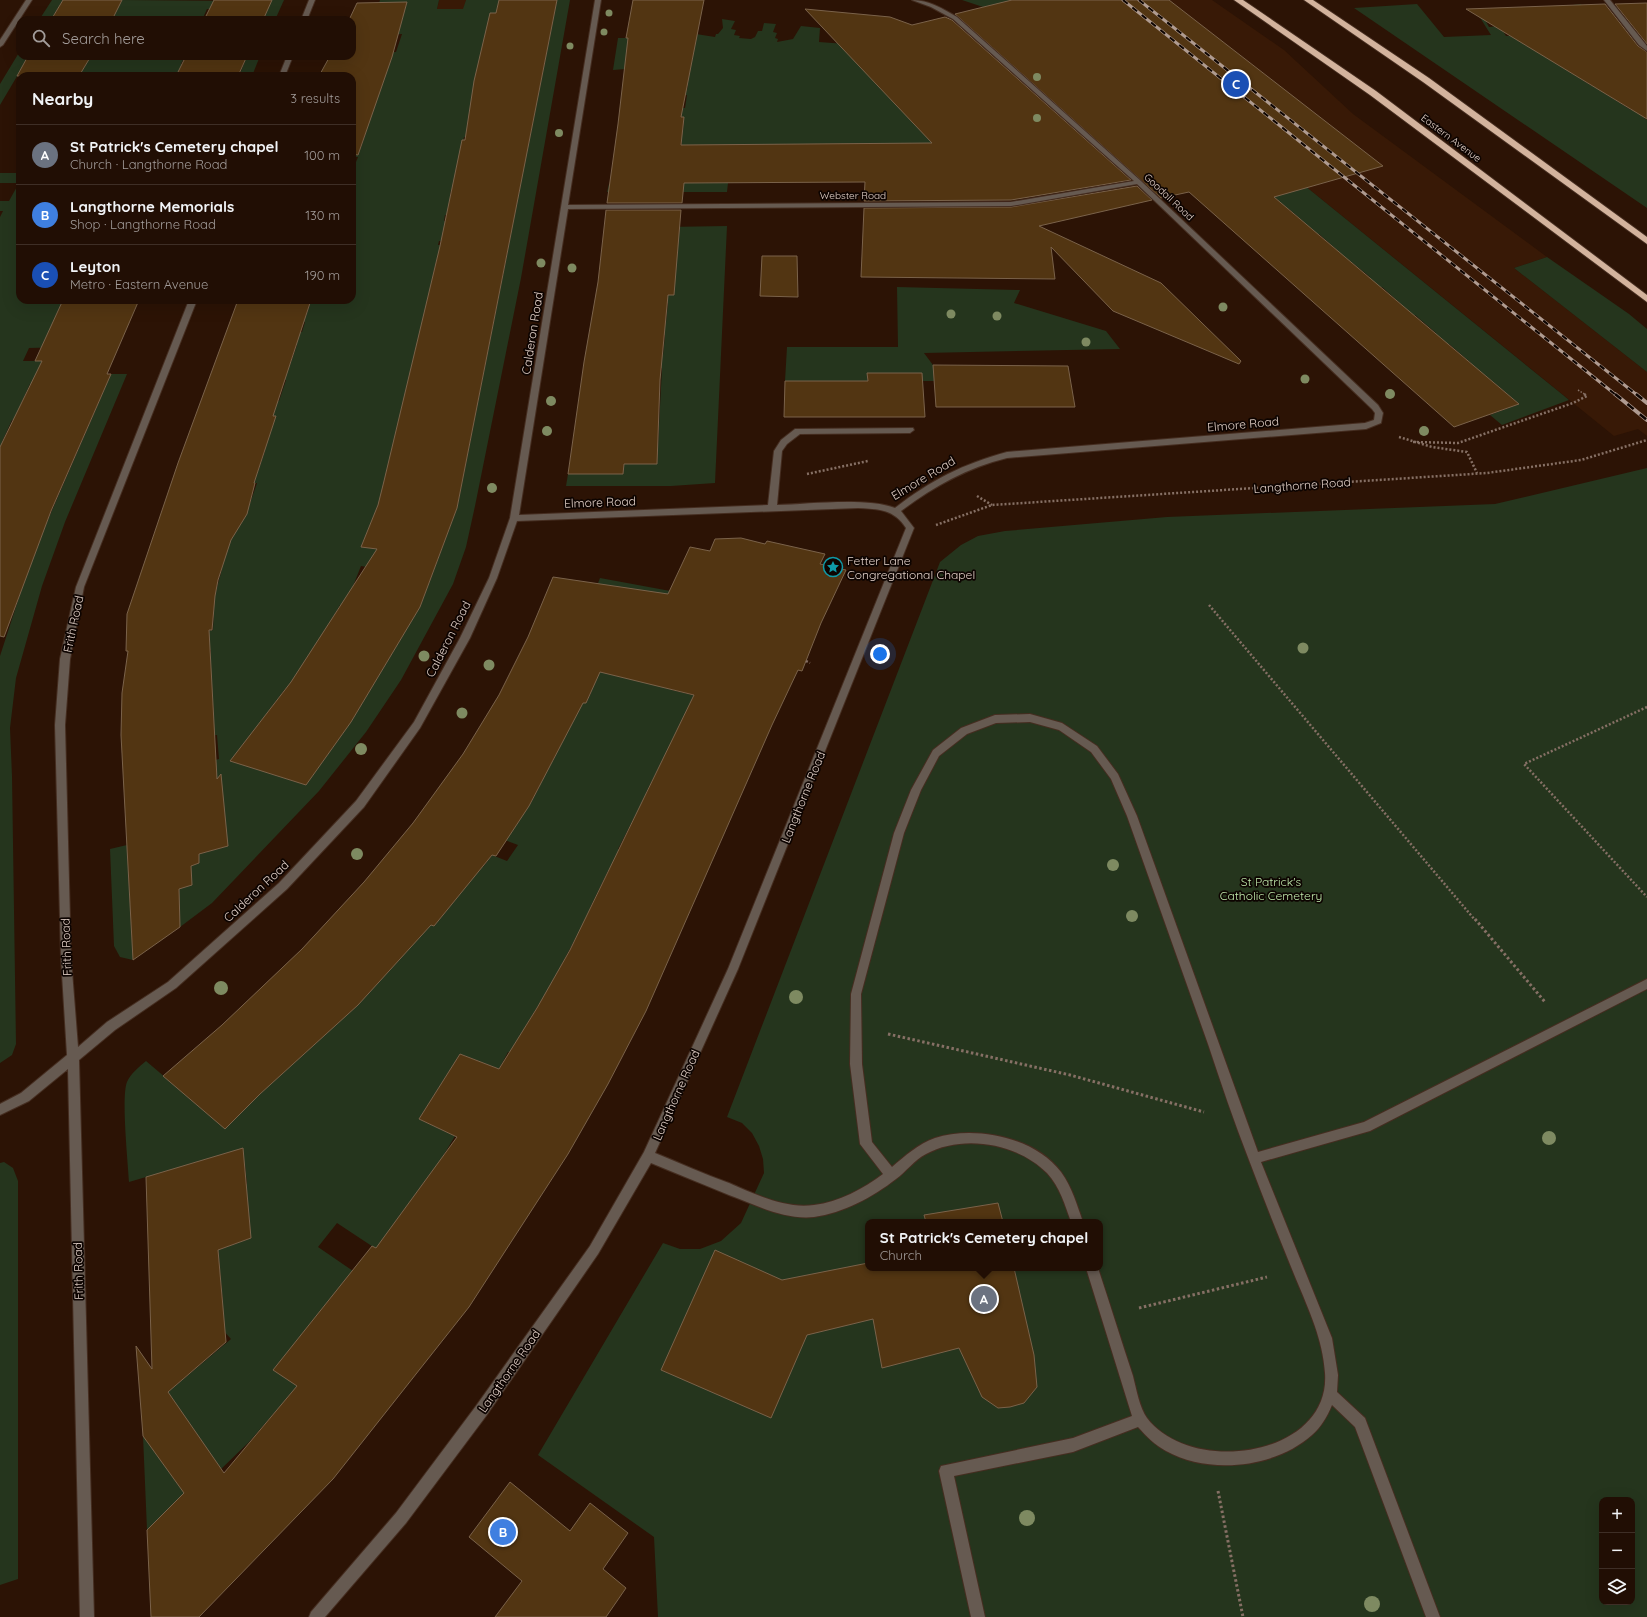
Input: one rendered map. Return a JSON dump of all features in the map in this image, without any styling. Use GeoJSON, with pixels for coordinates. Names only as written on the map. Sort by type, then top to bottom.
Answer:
{"type":"FeatureCollection","features":[{"type":"Feature","properties":{"kind":"highway","name":"Eastern Avenue"},"geometry":{"type":"LineString","coordinates":[[1238,0],[1372,93],[1647,299]]}},
{"type":"Feature","properties":{"kind":"highway"},"geometry":{"type":"LineString","coordinates":[[1308,0],[1426,80],[1647,241]]}},
{"type":"Feature","properties":{"kind":"street"},"geometry":{"type":"LineString","coordinates":[[19,16],[29,0]]}},
{"type":"Feature","properties":{"kind":"street"},"geometry":{"type":"LineString","coordinates":[[306,16],[312,0]]}},
{"type":"Feature","properties":{"kind":"street","name":"Calderon Road"},"geometry":{"type":"LineString","coordinates":[[0,1110],[25,1097],[110,1026],[172,985],[283,886],[360,804],[417,725],[465,638],[493,578],[514,518],[566,207],[598,0]]}},
{"type":"Feature","properties":{"kind":"street","name":"Goodall Road"},"geometry":{"type":"LineString","coordinates":[[915,0],[933,6],[955,18],[1139,182],[1375,407],[1379,413],[1378,421]]}},
{"type":"Feature","properties":{"kind":"street"},"geometry":{"type":"LineString","coordinates":[[1606,0],[1641,44],[1647,49]]}},
{"type":"Feature","properties":{"kind":"street"},"geometry":{"type":"LineString","coordinates":[[0,45],[16,20]]}},
{"type":"Feature","properties":{"kind":"street"},"geometry":{"type":"LineString","coordinates":[[284,72],[288,60]]}},
{"type":"Feature","properties":{"kind":"street","name":"Webster Road"},"geometry":{"type":"LineString","coordinates":[[566,207],[1010,204],[1139,182]]}},
{"type":"Feature","properties":{"kind":"street","name":"Frith Road"},"geometry":{"type":"LineString","coordinates":[[87,1617],[73,1057],[66,958],[60,725],[65,659],[80,587],[191,304]]}},
{"type":"Feature","properties":{"kind":"street","name":"Elmore Road"},"geometry":{"type":"LineString","coordinates":[[514,518],[858,505],[883,507],[896,511],[924,489],[949,474],[977,462],[1007,455],[1366,426],[1378,421]]}},
{"type":"Feature","properties":{"kind":"street"},"geometry":{"type":"LineString","coordinates":[[772,508],[776,480],[775,456],[783,441],[798,432],[910,430]]}},
{"type":"Feature","properties":{"kind":"street","name":"Langthorne Road"},"geometry":{"type":"LineString","coordinates":[[316,1617],[401,1518],[481,1411],[594,1250],[648,1156],[733,969],[904,545],[910,528],[904,516],[896,511]]}},
{"type":"Feature","properties":{"kind":"street"},"geometry":{"type":"LineString","coordinates":[[892,1175],[866,1144],[856,1064],[856,994],[899,833],[916,790],[936,753],[964,731],[995,719],[1030,718],[1062,727],[1094,749],[1115,777],[1132,816],[1240,1122],[1326,1338],[1331,1365],[1331,1395],[1322,1414],[1306,1431],[1282,1447],[1254,1458],[1233,1460],[1212,1459],[1184,1453],[1162,1442],[1140,1420],[1093,1271]]}},
{"type":"Feature","properties":{"kind":"street"},"geometry":{"type":"LineString","coordinates":[[1254,1159],[1366,1127],[1647,984]]}},
{"type":"Feature","properties":{"kind":"street"},"geometry":{"type":"LineString","coordinates":[[648,1156],[772,1206],[794,1211],[825,1209],[857,1196],[892,1175],[921,1151],[940,1143],[962,1138],[987,1139],[1017,1148],[1046,1165],[1067,1191],[1076,1219]]}},
{"type":"Feature","properties":{"kind":"street"},"geometry":{"type":"LineString","coordinates":[[1331,1395],[1360,1423],[1433,1617]]}},
{"type":"Feature","properties":{"kind":"street"},"geometry":{"type":"LineString","coordinates":[[978,1617],[946,1471],[1073,1446],[1140,1420]]}},
{"type":"Feature","properties":{"kind":"path"},"geometry":{"type":"LineString","coordinates":[[1413,442],[1458,443],[1573,403],[1587,396],[1578,390]]}},
{"type":"Feature","properties":{"kind":"path"},"geometry":{"type":"LineString","coordinates":[[1378,421],[1394,436],[1432,448],[1468,452],[1478,473]]}},
{"type":"Feature","properties":{"kind":"path","name":"Langthorne Road"},"geometry":{"type":"LineString","coordinates":[[955,519],[992,505],[1478,473],[1588,458],[1647,440]]}},
{"type":"Feature","properties":{"kind":"path"},"geometry":{"type":"LineString","coordinates":[[973,493],[992,505]]}},
{"type":"Feature","properties":{"kind":"path"},"geometry":{"type":"LineString","coordinates":[[1209,605],[1565,1025]]}},
{"type":"Feature","properties":{"kind":"path"},"geometry":{"type":"LineString","coordinates":[[806,661],[810,662]]}},
{"type":"Feature","properties":{"kind":"path"},"geometry":{"type":"LineString","coordinates":[[1647,707],[1524,764],[1647,897]]}},
{"type":"Feature","properties":{"kind":"path"},"geometry":{"type":"LineString","coordinates":[[856,1032],[889,1034],[1070,1075],[1240,1122]]}},
{"type":"Feature","properties":{"kind":"path"},"geometry":{"type":"LineString","coordinates":[[1107,1315],[1298,1269]]}},
{"type":"Feature","properties":{"kind":"path"},"geometry":{"type":"LineString","coordinates":[[1212,1459],[1243,1617]]}},
{"type":"Feature","properties":{"kind":"shaded area"},"geometry":{"type":"Polygon","coordinates":[[[439,0],[466,0],[464,9],[437,9],[439,0]]]}},
{"type":"Feature","properties":{"kind":"shaded area"},"geometry":{"type":"Polygon","coordinates":[[[1089,0],[1212,0],[1284,50],[1353,114],[1547,257],[1514,268],[1647,372],[1647,436],[1638,429],[1614,436],[1236,130],[1089,0]]]}},
{"type":"Feature","properties":{"kind":"green space"},"geometry":{"type":"Polygon","coordinates":[[[52,0],[63,0],[53,16],[42,16],[52,0]]]}},
{"type":"Feature","properties":{"kind":"green space"},"geometry":{"type":"Polygon","coordinates":[[[122,0],[240,1],[236,9],[207,9],[204,16],[98,16],[115,12],[122,0]]]}},
{"type":"Feature","properties":{"kind":"green space"},"geometry":{"type":"Polygon","coordinates":[[[271,0],[284,0],[277,16],[265,16],[271,0]]]}},
{"type":"Feature","properties":{"kind":"green space"},"geometry":{"type":"Polygon","coordinates":[[[380,0],[439,0],[437,9],[463,9],[466,0],[499,0],[498,6],[526,6],[524,13],[491,13],[487,27],[521,27],[519,35],[485,35],[484,42],[518,42],[517,45],[494,45],[493,50],[485,50],[484,55],[491,55],[491,60],[514,59],[512,65],[489,66],[488,70],[480,70],[479,76],[486,76],[486,80],[509,80],[508,88],[484,88],[482,93],[475,93],[473,98],[481,98],[480,103],[504,103],[503,109],[479,109],[477,115],[469,115],[468,121],[476,121],[475,125],[499,125],[498,132],[473,132],[472,137],[464,137],[463,143],[471,144],[469,149],[494,149],[493,152],[527,152],[557,0],[570,0],[521,278],[466,547],[453,584],[401,680],[366,732],[319,791],[212,903],[180,927],[180,907],[164,910],[163,893],[191,885],[191,866],[199,863],[199,854],[228,846],[226,832],[217,834],[217,830],[186,838],[184,824],[216,816],[216,812],[224,810],[221,783],[215,785],[214,781],[183,789],[182,772],[212,765],[211,761],[219,759],[217,735],[210,736],[209,734],[177,741],[176,728],[205,722],[205,718],[214,716],[212,691],[202,693],[201,690],[173,696],[173,681],[202,677],[203,674],[210,673],[211,650],[204,651],[203,647],[176,651],[177,638],[204,635],[206,631],[213,630],[214,608],[206,609],[206,606],[180,609],[182,596],[206,595],[207,592],[216,591],[222,569],[213,569],[214,566],[189,566],[194,556],[218,555],[219,551],[226,551],[232,531],[225,531],[226,528],[201,529],[203,521],[158,522],[162,511],[205,511],[210,500],[222,500],[228,506],[249,506],[257,483],[215,484],[218,475],[257,474],[265,451],[226,451],[231,438],[269,437],[275,416],[238,416],[243,401],[279,401],[286,380],[250,380],[255,366],[290,365],[297,345],[263,345],[267,332],[302,332],[305,322],[270,322],[272,317],[306,316],[310,304],[356,304],[356,162],[358,157],[356,157],[356,147],[361,147],[366,132],[356,132],[356,122],[369,122],[374,107],[356,107],[356,98],[377,98],[381,84],[356,84],[356,75],[384,75],[389,61],[359,61],[362,51],[373,51],[375,53],[396,52],[402,34],[368,36],[370,30],[390,29],[391,23],[372,23],[374,16],[393,16],[396,9],[405,9],[407,3],[379,3],[380,0]],[[493,156],[491,160],[467,160],[466,165],[457,165],[456,170],[464,170],[463,175],[488,175],[486,184],[461,184],[460,189],[451,190],[450,195],[458,195],[457,201],[482,201],[480,210],[455,210],[454,215],[445,215],[444,221],[452,221],[451,226],[477,227],[475,235],[449,235],[448,241],[439,241],[438,245],[509,244],[526,156],[493,156]],[[472,249],[470,255],[438,255],[433,274],[466,274],[463,285],[431,285],[427,304],[459,304],[456,318],[423,318],[419,338],[452,338],[449,350],[415,351],[411,371],[444,371],[441,385],[407,385],[403,406],[436,406],[433,420],[399,420],[394,443],[428,443],[425,457],[390,457],[385,480],[420,480],[417,496],[381,496],[378,509],[412,508],[408,524],[371,523],[361,547],[395,551],[390,565],[369,563],[367,567],[361,566],[353,586],[358,587],[356,590],[379,593],[371,608],[349,603],[346,607],[340,605],[327,628],[331,629],[330,632],[354,636],[345,652],[315,645],[300,670],[307,673],[305,676],[328,681],[319,694],[295,687],[292,691],[285,689],[268,712],[276,715],[273,718],[295,725],[289,731],[281,730],[274,739],[283,742],[273,756],[292,761],[281,777],[306,785],[365,698],[421,604],[457,508],[508,250],[472,249]]]}},
{"type":"Feature","properties":{"kind":"green space"},"geometry":{"type":"Polygon","coordinates":[[[962,0],[1026,0],[983,7],[962,0]]]}},
{"type":"Feature","properties":{"kind":"green space"},"geometry":{"type":"Polygon","coordinates":[[[1417,4],[1444,37],[1491,35],[1479,16],[1483,16],[1489,27],[1500,26],[1506,36],[1537,36],[1587,24],[1573,5],[1581,4],[1618,50],[1570,72],[1592,86],[1610,80],[1606,94],[1631,110],[1647,105],[1647,116],[1644,118],[1647,120],[1647,208],[1354,8],[1417,4]]]}},
{"type":"Feature","properties":{"kind":"green space"},"geometry":{"type":"Polygon","coordinates":[[[722,19],[735,21],[731,29],[736,30],[734,35],[740,36],[739,38],[751,39],[755,37],[758,31],[762,31],[764,23],[776,24],[773,32],[777,33],[775,38],[778,39],[777,42],[793,39],[801,26],[820,28],[819,42],[846,44],[951,133],[919,164],[728,183],[727,192],[607,192],[609,184],[648,184],[681,155],[682,140],[653,140],[654,131],[683,131],[684,117],[655,117],[656,108],[685,108],[687,95],[658,95],[658,91],[687,90],[688,83],[659,83],[625,69],[613,70],[618,38],[642,38],[696,34],[715,37],[716,34],[718,34],[723,28],[722,19]]]}},
{"type":"Feature","properties":{"kind":"green space"},"geometry":{"type":"Polygon","coordinates":[[[16,58],[16,60],[27,60],[20,72],[16,72],[16,78],[0,105],[0,84],[16,58]]]}},
{"type":"Feature","properties":{"kind":"green space"},"geometry":{"type":"Polygon","coordinates":[[[79,60],[183,60],[181,64],[211,64],[207,72],[81,72],[87,62],[79,60]]]}},
{"type":"Feature","properties":{"kind":"green space"},"geometry":{"type":"Polygon","coordinates":[[[245,60],[258,60],[254,72],[241,72],[245,60]]]}},
{"type":"Feature","properties":{"kind":"green space"},"geometry":{"type":"Polygon","coordinates":[[[1236,130],[1569,400],[1502,425],[1490,415],[1519,404],[1485,375],[1456,385],[1442,374],[1471,363],[1449,344],[1419,354],[1407,343],[1436,333],[1415,315],[1386,325],[1402,305],[1382,287],[1352,296],[1370,277],[1350,261],[1322,270],[1338,251],[1319,234],[1291,243],[1280,235],[1308,226],[1289,209],[1261,218],[1278,200],[1259,184],[1236,130]]]}},
{"type":"Feature","properties":{"kind":"green space"},"geometry":{"type":"Polygon","coordinates":[[[0,173],[16,173],[16,183],[0,183],[0,173]]]}},
{"type":"Feature","properties":{"kind":"green space"},"geometry":{"type":"Polygon","coordinates":[[[16,188],[16,304],[63,304],[67,347],[29,348],[23,361],[60,361],[65,384],[30,384],[20,406],[55,406],[49,420],[12,420],[2,442],[0,455],[0,217],[3,211],[0,211],[0,201],[9,201],[16,188]]]}},
{"type":"Feature","properties":{"kind":"green space"},"geometry":{"type":"Polygon","coordinates":[[[727,226],[715,483],[671,486],[566,486],[568,474],[623,474],[624,464],[657,464],[662,368],[629,368],[630,356],[663,355],[665,335],[632,335],[633,323],[666,322],[668,303],[635,304],[673,252],[678,252],[678,243],[606,228],[727,226]]]}},
{"type":"Feature","properties":{"kind":"green space"},"geometry":{"type":"Polygon","coordinates":[[[1547,257],[1629,314],[1647,329],[1647,372],[1514,268],[1547,257]]]}},
{"type":"Feature","properties":{"kind":"green space"},"geometry":{"type":"Polygon","coordinates":[[[897,287],[1020,290],[1014,303],[1106,331],[1120,349],[924,353],[933,365],[934,381],[895,381],[867,374],[868,381],[785,381],[787,347],[898,347],[897,287]]]}},
{"type":"Feature","properties":{"kind":"green space"},"geometry":{"type":"Polygon","coordinates":[[[111,374],[127,374],[65,522],[42,586],[16,678],[10,728],[16,1044],[12,1055],[0,1063],[0,656],[23,585],[47,522],[111,374]]]}},
{"type":"Feature","properties":{"kind":"green space","name":"St Patrick's Catholic Cemetery"},"geometry":{"type":"Polygon","coordinates":[[[1647,468],[1647,1617],[658,1617],[654,1537],[538,1455],[663,1243],[680,1249],[700,1249],[721,1241],[741,1223],[764,1173],[763,1159],[759,1146],[752,1133],[742,1123],[727,1117],[940,562],[961,545],[978,536],[1005,531],[1167,517],[1495,504],[1647,468]]]}},
{"type":"Feature","properties":{"kind":"green space"},"geometry":{"type":"Polygon","coordinates":[[[600,578],[692,595],[672,690],[729,704],[696,772],[661,763],[646,793],[672,825],[635,816],[618,849],[655,859],[644,882],[608,871],[590,908],[628,919],[579,932],[549,988],[525,1027],[549,1067],[508,1052],[499,1069],[460,1054],[419,1119],[455,1136],[443,1156],[482,1175],[464,1201],[425,1181],[394,1224],[414,1274],[337,1223],[318,1247],[356,1273],[316,1398],[275,1412],[249,1442],[219,1471],[175,1502],[147,1530],[143,1436],[164,1464],[168,1392],[231,1339],[204,1309],[223,1303],[218,1250],[251,1238],[247,1198],[213,1194],[247,1184],[245,1165],[211,1173],[146,1177],[129,1182],[125,1115],[125,1090],[127,1082],[133,1073],[146,1061],[225,1128],[402,910],[434,926],[460,894],[473,864],[483,867],[492,855],[507,861],[518,845],[471,827],[529,806],[540,786],[510,777],[545,759],[553,761],[580,703],[586,703],[591,693],[581,691],[595,591],[600,578]]]}},
{"type":"Feature","properties":{"kind":"green space"},"geometry":{"type":"Polygon","coordinates":[[[127,845],[133,960],[120,957],[114,946],[110,849],[127,845]]]}},
{"type":"Feature","properties":{"kind":"green space"},"geometry":{"type":"Polygon","coordinates":[[[4,1162],[13,1168],[18,1181],[18,1579],[0,1585],[0,1163],[4,1162]]]}},
{"type":"Feature","properties":{"kind":"building"},"geometry":{"type":"Polygon","coordinates":[[[63,0],[122,0],[114,16],[53,16],[63,0]]]}},
{"type":"Feature","properties":{"kind":"building"},"geometry":{"type":"Polygon","coordinates":[[[214,0],[272,0],[265,16],[206,16],[214,0]]]}},
{"type":"Feature","properties":{"kind":"building"},"geometry":{"type":"Polygon","coordinates":[[[499,0],[557,0],[457,508],[420,607],[351,722],[306,785],[230,761],[291,682],[377,549],[361,547],[378,505],[440,246],[462,140],[465,140],[474,81],[490,13],[496,13],[499,0]]]}},
{"type":"Feature","properties":{"kind":"building"},"geometry":{"type":"Polygon","coordinates":[[[633,0],[704,0],[681,117],[684,117],[681,145],[932,143],[805,9],[890,17],[912,25],[945,17],[952,20],[1131,180],[1011,200],[864,201],[865,182],[684,183],[682,203],[607,203],[628,38],[626,38],[633,0]]]}},
{"type":"Feature","properties":{"kind":"building"},"geometry":{"type":"Polygon","coordinates":[[[1012,0],[1169,0],[1383,166],[1274,197],[1519,404],[1454,427],[1189,192],[1161,198],[955,14],[1012,0]]]}},
{"type":"Feature","properties":{"kind":"building"},"geometry":{"type":"Polygon","coordinates":[[[407,2],[392,57],[358,155],[356,155],[356,72],[321,72],[328,60],[356,60],[356,16],[351,16],[357,3],[407,2]]]}},
{"type":"Feature","properties":{"kind":"building"},"geometry":{"type":"Polygon","coordinates":[[[1647,3],[1647,44],[1615,4],[1647,3]]]}},
{"type":"Feature","properties":{"kind":"building"},"geometry":{"type":"Polygon","coordinates":[[[1605,4],[1638,46],[1647,52],[1647,119],[1466,9],[1605,4]]]}},
{"type":"Feature","properties":{"kind":"building"},"geometry":{"type":"Polygon","coordinates":[[[26,60],[89,60],[81,72],[19,72],[26,60]]]}},
{"type":"Feature","properties":{"kind":"building"},"geometry":{"type":"Polygon","coordinates":[[[184,60],[245,60],[240,72],[178,72],[184,60]]]}},
{"type":"Feature","properties":{"kind":"building"},"geometry":{"type":"Polygon","coordinates":[[[1137,186],[1152,200],[1039,226],[1161,283],[1241,361],[1239,364],[1113,311],[1051,247],[1055,279],[861,277],[864,208],[1011,207],[1137,186]]]}},
{"type":"Feature","properties":{"kind":"building"},"geometry":{"type":"Polygon","coordinates":[[[606,210],[681,210],[674,295],[668,295],[660,380],[657,464],[624,464],[623,474],[568,474],[584,362],[598,282],[606,210]]]}},
{"type":"Feature","properties":{"kind":"building"},"geometry":{"type":"Polygon","coordinates":[[[762,256],[797,256],[798,297],[760,296],[762,256]]]}},
{"type":"Feature","properties":{"kind":"building"},"geometry":{"type":"Polygon","coordinates":[[[61,304],[137,304],[107,374],[111,374],[51,511],[4,637],[0,636],[0,447],[42,361],[35,361],[61,304]]]}},
{"type":"Feature","properties":{"kind":"building"},"geometry":{"type":"Polygon","coordinates":[[[237,304],[310,304],[273,416],[276,416],[254,483],[247,514],[231,540],[218,580],[212,630],[209,630],[217,779],[221,774],[228,846],[199,854],[199,863],[191,866],[192,885],[179,889],[180,927],[133,960],[121,735],[122,693],[128,651],[126,651],[127,614],[178,463],[237,304]]]}},
{"type":"Feature","properties":{"kind":"building"},"geometry":{"type":"Polygon","coordinates":[[[933,365],[1068,366],[1075,407],[936,407],[933,365]]]}},
{"type":"Feature","properties":{"kind":"building"},"geometry":{"type":"Polygon","coordinates":[[[867,373],[922,373],[925,417],[784,417],[785,381],[868,381],[867,373]]]}},
{"type":"Feature","properties":{"kind":"building"},"geometry":{"type":"Polygon","coordinates":[[[741,538],[765,544],[767,541],[825,554],[820,564],[846,570],[821,623],[802,671],[798,670],[772,725],[646,1011],[608,1084],[568,1154],[469,1307],[333,1479],[199,1617],[151,1617],[147,1530],[184,1493],[143,1436],[136,1346],[152,1369],[146,1177],[243,1148],[251,1238],[218,1250],[226,1342],[168,1392],[224,1473],[297,1386],[273,1370],[372,1246],[376,1248],[457,1137],[419,1119],[460,1054],[499,1069],[537,1008],[570,950],[694,695],[600,672],[586,703],[583,703],[529,806],[496,856],[492,855],[434,926],[431,925],[358,1005],[260,1094],[225,1129],[163,1076],[222,1025],[302,949],[364,882],[413,823],[463,754],[499,695],[528,637],[553,577],[668,594],[690,547],[710,551],[715,539],[741,538]]]}},
{"type":"Feature","properties":{"kind":"building"},"geometry":{"type":"Polygon","coordinates":[[[998,1203],[1002,1219],[925,1219],[924,1215],[998,1203]]]}},
{"type":"Feature","properties":{"kind":"building"},"geometry":{"type":"Polygon","coordinates":[[[715,1250],[782,1280],[865,1264],[865,1271],[1015,1271],[1034,1355],[1037,1387],[1024,1403],[1010,1407],[998,1408],[982,1397],[959,1348],[882,1368],[873,1319],[807,1335],[771,1418],[661,1370],[715,1250]]]}},
{"type":"Feature","properties":{"kind":"building"},"geometry":{"type":"Polygon","coordinates":[[[510,1482],[570,1531],[590,1503],[628,1533],[603,1569],[626,1588],[606,1617],[495,1617],[522,1581],[469,1537],[510,1482]]]}},
{"type":"Feature","properties":{"kind":"railway"},"geometry":{"type":"LineString","coordinates":[[1123,0],[1616,395]]}},
{"type":"Feature","properties":{"kind":"railway"},"geometry":{"type":"LineString","coordinates":[[1139,0],[1637,395]]}},
{"type":"Feature","properties":{"kind":"railway"},"geometry":{"type":"LineString","coordinates":[[1615,394],[1647,420]]}},
{"type":"Feature","properties":{"kind":"railway"},"geometry":{"type":"LineString","coordinates":[[1636,394],[1647,403]]}},
{"type":"Feature","properties":{"kind":"place","name":"Leyton"},"geometry":{"type":"Point","coordinates":[1236,84]}},
{"type":"Feature","properties":{"kind":"place","name":"Fetter Lane Congregational Chapel"},"geometry":{"type":"Point","coordinates":[833,567]}},
{"type":"Feature","properties":{"kind":"place","name":"St Patrick's Cemetery chapel"},"geometry":{"type":"Point","coordinates":[984,1299]}},
{"type":"Feature","properties":{"kind":"place","name":"Langthorne Memorials"},"geometry":{"type":"Point","coordinates":[503,1532]}}]}
